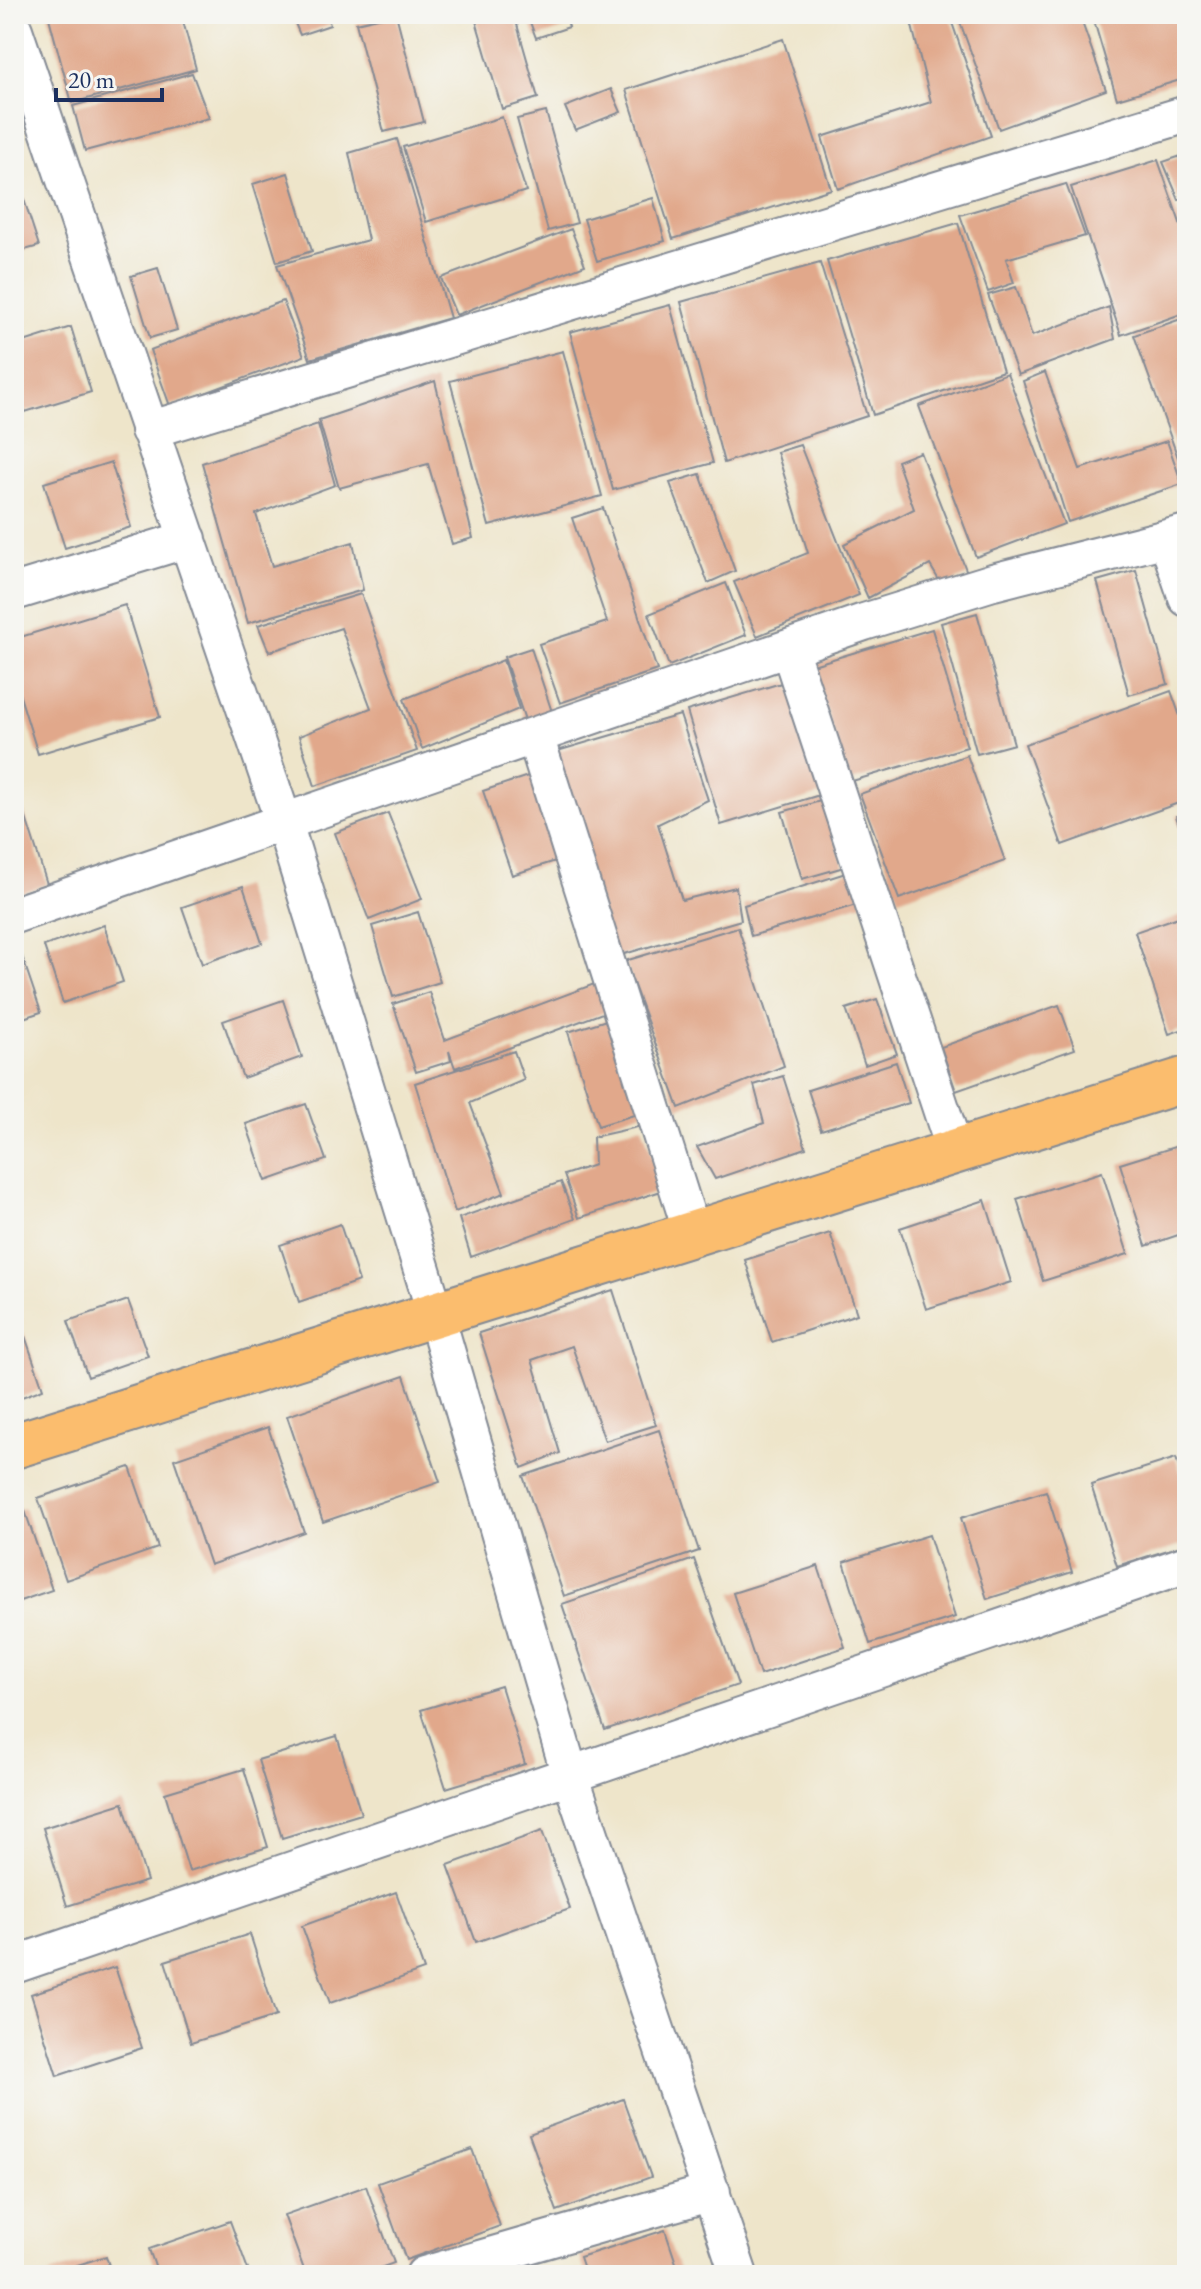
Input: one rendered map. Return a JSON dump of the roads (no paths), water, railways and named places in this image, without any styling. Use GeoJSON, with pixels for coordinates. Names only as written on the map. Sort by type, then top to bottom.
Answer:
{"type":"FeatureCollection","features":[{"type":"Feature","properties":{"kind":"main road"},"geometry":{"type":"LineString","coordinates":[[14,1446],[1187,1079]]}},
{"type":"Feature","properties":{"kind":"street"},"geometry":{"type":"LineString","coordinates":[[14,30],[284,823],[435,1312],[569,1772],[739,2275]]}},
{"type":"Feature","properties":{"kind":"street"},"geometry":{"type":"LineString","coordinates":[[149,430],[1187,114]]}},
{"type":"Feature","properties":{"kind":"street"},"geometry":{"type":"LineString","coordinates":[[14,915],[789,648],[993,582],[1177,536],[1187,598]]}},
{"type":"Feature","properties":{"kind":"street"},"geometry":{"type":"LineString","coordinates":[[14,592],[188,539]]}},
{"type":"Feature","properties":{"kind":"street"},"geometry":{"type":"LineString","coordinates":[[789,648],[955,1151]]}},
{"type":"Feature","properties":{"kind":"street"},"geometry":{"type":"LineString","coordinates":[[535,736],[692,1233]]}},
{"type":"Feature","properties":{"kind":"street"},"geometry":{"type":"LineString","coordinates":[[14,1965],[569,1772],[1187,1564]]}},
{"type":"Feature","properties":{"kind":"street"},"geometry":{"type":"LineString","coordinates":[[424,2275],[712,2192]]}}]}
